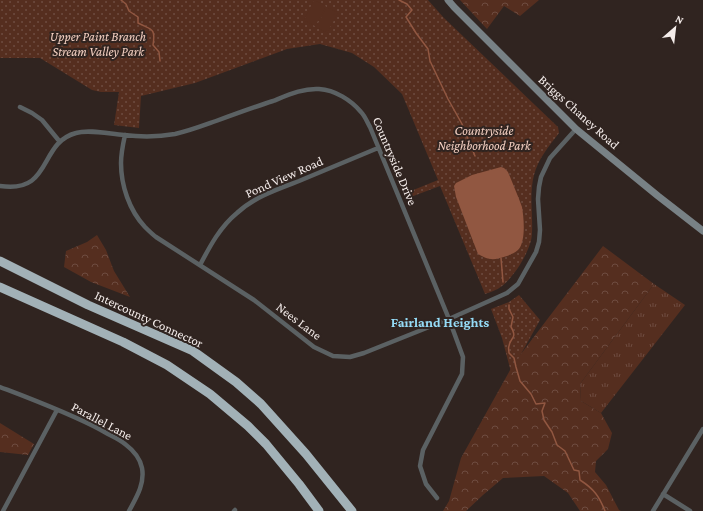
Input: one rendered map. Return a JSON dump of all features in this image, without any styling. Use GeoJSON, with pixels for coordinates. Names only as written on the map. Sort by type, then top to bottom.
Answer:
{"type":"FeatureCollection","features":[{"type":"Feature","properties":{"kind":"highway","name":"Intercounty Connector"},"geometry":{"type":"LineString","coordinates":[[0,261],[88,305],[198,355],[236,382],[261,404],[306,454],[352,511]]}},
{"type":"Feature","properties":{"kind":"highway"},"geometry":{"type":"LineString","coordinates":[[0,287],[124,342],[167,365],[210,394],[243,421],[266,444],[319,511]]}},
{"type":"Feature","properties":{"kind":"main road","name":"Briggs Chaney Road"},"geometry":{"type":"LineString","coordinates":[[448,0],[576,129],[703,231]]}},
{"type":"Feature","properties":{"kind":"street","name":"Countryside Drive"},"geometry":{"type":"LineString","coordinates":[[0,186],[18,186],[35,179],[42,171],[51,152],[60,142],[76,132],[92,131],[150,137],[175,134],[197,128],[300,91],[319,89],[335,93],[349,100],[361,112],[370,127],[449,319],[463,357],[462,374],[423,450],[420,466],[426,484],[437,498]]}},
{"type":"Feature","properties":{"kind":"street"},"geometry":{"type":"LineString","coordinates":[[20,107],[42,120],[60,142]]}},
{"type":"Feature","properties":{"kind":"street","name":"Nees Lane"},"geometry":{"type":"LineString","coordinates":[[125,135],[121,163],[122,177],[126,193],[134,212],[144,226],[156,237],[254,300],[314,347],[333,356],[350,357],[364,353],[449,319],[507,293],[518,284],[536,252],[539,242],[540,230],[538,199],[541,177],[550,158],[576,129]]}},
{"type":"Feature","properties":{"kind":"street","name":"Pond View Road"},"geometry":{"type":"LineString","coordinates":[[200,265],[225,224],[237,212],[251,202],[378,148]]}},
{"type":"Feature","properties":{"kind":"street","name":"Parallel Lane"},"geometry":{"type":"LineString","coordinates":[[0,387],[82,421],[124,443],[137,454],[143,474],[138,495],[130,511]]}},
{"type":"Feature","properties":{"kind":"street"},"geometry":{"type":"LineString","coordinates":[[3,511],[57,410]]}},
{"type":"Feature","properties":{"kind":"street"},"geometry":{"type":"LineString","coordinates":[[653,511],[703,429]]}},
{"type":"Feature","properties":{"kind":"street"},"geometry":{"type":"LineString","coordinates":[[663,494],[690,511]]}},
{"type":"Feature","properties":{"kind":"green space","name":"Countryside Neighborhood Park"},"geometry":{"type":"Polygon","coordinates":[[[0,0],[428,0],[444,18],[558,127],[559,133],[541,158],[534,175],[531,197],[532,233],[526,254],[507,282],[498,289],[485,294],[440,186],[408,198],[406,193],[438,180],[402,94],[374,67],[352,53],[320,44],[287,49],[195,83],[141,96],[139,128],[114,125],[119,92],[101,92],[92,90],[40,58],[0,58],[0,0]]]}},
{"type":"Feature","properties":{"kind":"green space"},"geometry":{"type":"Polygon","coordinates":[[[314,0],[326,6],[315,26],[304,20],[314,0]]]}},
{"type":"Feature","properties":{"kind":"green space"},"geometry":{"type":"Polygon","coordinates":[[[460,0],[539,0],[520,16],[504,6],[487,29],[460,0]]]}},
{"type":"Feature","properties":{"kind":"green space"},"geometry":{"type":"Polygon","coordinates":[[[327,7],[338,13],[327,33],[316,27],[327,7]]]}},
{"type":"Feature","properties":{"kind":"green space"},"geometry":{"type":"Polygon","coordinates":[[[97,235],[106,250],[114,271],[130,297],[91,282],[64,267],[66,251],[87,242],[97,235]]]}},
{"type":"Feature","properties":{"kind":"green space"},"geometry":{"type":"Polygon","coordinates":[[[603,246],[654,284],[580,384],[581,401],[601,413],[612,433],[608,449],[596,461],[595,472],[606,485],[619,510],[621,511],[580,511],[568,493],[544,476],[503,478],[466,511],[443,511],[449,501],[461,458],[514,363],[603,246]]]}},
{"type":"Feature","properties":{"kind":"green space"},"geometry":{"type":"Polygon","coordinates":[[[654,284],[685,305],[601,413],[581,401],[580,384],[654,284]]]}},
{"type":"Feature","properties":{"kind":"green space"},"geometry":{"type":"Polygon","coordinates":[[[519,295],[540,320],[511,372],[502,338],[491,309],[509,302],[519,295]]]}},
{"type":"Feature","properties":{"kind":"green space"},"geometry":{"type":"Polygon","coordinates":[[[0,423],[34,444],[28,455],[0,452],[0,423]]]}},
{"type":"Feature","properties":{"kind":"shaded area"},"geometry":{"type":"Polygon","coordinates":[[[501,167],[508,172],[522,207],[524,223],[523,236],[521,246],[517,251],[507,256],[492,259],[478,254],[456,197],[454,186],[456,183],[472,175],[501,167]]]}},
{"type":"Feature","properties":{"kind":"waterway"},"geometry":{"type":"LineString","coordinates":[[121,0],[126,4],[129,11],[138,17],[138,23],[152,30],[154,35],[153,45],[159,52],[160,61]]}},
{"type":"Feature","properties":{"kind":"waterway"},"geometry":{"type":"LineString","coordinates":[[399,0],[407,4],[412,10],[406,17],[428,49],[430,61],[462,124],[475,156]]}},
{"type":"Feature","properties":{"kind":"waterway"},"geometry":{"type":"LineString","coordinates":[[501,258],[503,282]]}},
{"type":"Feature","properties":{"kind":"waterway"},"geometry":{"type":"LineString","coordinates":[[509,305],[509,309],[513,317],[511,327],[514,334],[510,343],[509,353],[514,358],[520,381],[531,394],[536,404],[545,403],[542,411],[544,420],[552,432],[557,445],[565,451],[574,470],[579,471],[580,480],[596,493],[605,511]]}},
{"type":"Feature","properties":{"kind":"district","name":"Fairland Heights"},"geometry":{"type":"Point","coordinates":[440,322]}},
{"type":"Feature","properties":{"kind":"park label","name":"Upper Paint Branch Stream Valley Park"},"geometry":{"type":"Point","coordinates":[98,44]}}]}
